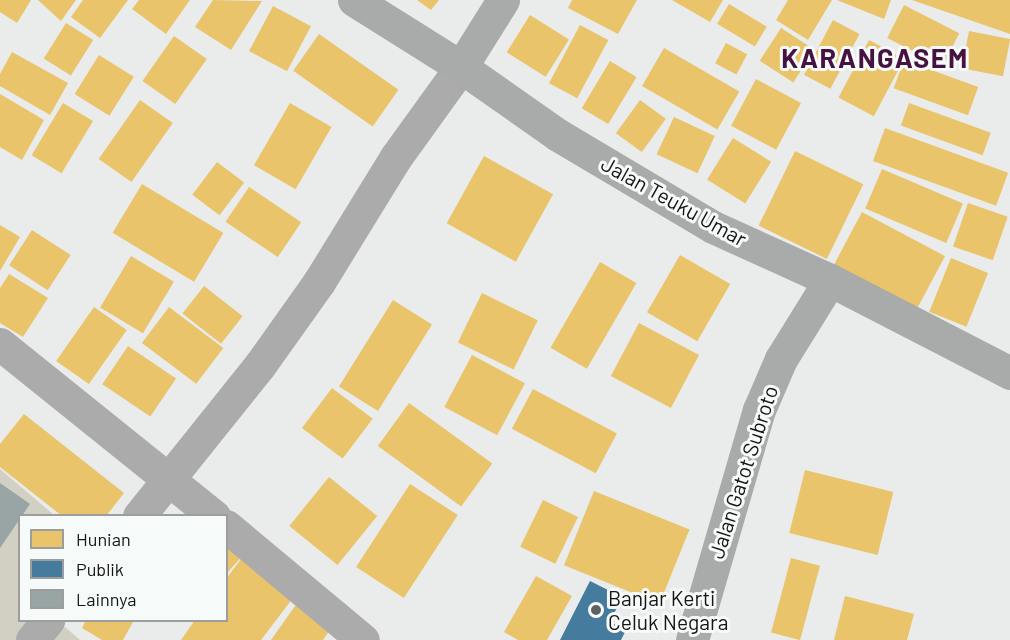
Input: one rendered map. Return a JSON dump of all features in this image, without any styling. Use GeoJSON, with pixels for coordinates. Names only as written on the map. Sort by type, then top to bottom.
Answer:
{"type":"FeatureCollection","features":[{"type":"Feature","properties":{"kind":"street","name":"Jalan Teuku Umar"},"geometry":{"type":"LineString","coordinates":[[354,0],[461,67],[558,135],[713,227],[830,280],[1010,373]]}},
{"type":"Feature","properties":{"kind":"street"},"geometry":{"type":"LineString","coordinates":[[141,514],[171,479],[319,282],[396,157],[461,67],[502,0]]}},
{"type":"Feature","properties":{"kind":"street","name":"Jalan Gatot Subroto"},"geometry":{"type":"LineString","coordinates":[[692,640],[759,411],[781,359],[830,280]]}},
{"type":"Feature","properties":{"kind":"street"},"geometry":{"type":"LineString","coordinates":[[0,345],[171,479],[212,514]]}},
{"type":"Feature","properties":{"kind":"street"},"geometry":{"type":"LineString","coordinates":[[228,528],[363,640]]}},
{"type":"Feature","properties":{"kind":"street"},"geometry":{"type":"LineString","coordinates":[[32,640],[47,622]]}},
{"type":"Feature","properties":{"kind":"shaded area"},"geometry":{"type":"Polygon","coordinates":[[[0,469],[53,514],[18,514],[18,622],[59,622],[80,640],[0,640],[0,469]]]}},
{"type":"Feature","properties":{"kind":"building: Hunian"},"geometry":{"type":"Polygon","coordinates":[[[0,0],[31,0],[17,23],[0,12],[0,0]]]}},
{"type":"Feature","properties":{"kind":"building: Hunian"},"geometry":{"type":"Polygon","coordinates":[[[38,0],[76,0],[61,21],[38,0]]]}},
{"type":"Feature","properties":{"kind":"building: Hunian"},"geometry":{"type":"Polygon","coordinates":[[[83,0],[128,0],[100,38],[71,17],[83,0]]]}},
{"type":"Feature","properties":{"kind":"building: Hunian"},"geometry":{"type":"Polygon","coordinates":[[[139,0],[190,0],[166,34],[132,9],[139,0]]]}},
{"type":"Feature","properties":{"kind":"building: Hunian"},"geometry":{"type":"Polygon","coordinates":[[[213,0],[262,1],[231,50],[195,27],[213,0]]]}},
{"type":"Feature","properties":{"kind":"building: Hunian"},"geometry":{"type":"Polygon","coordinates":[[[417,0],[439,0],[431,10],[417,0]]]}},
{"type":"Feature","properties":{"kind":"building: Hunian"},"geometry":{"type":"Polygon","coordinates":[[[572,0],[637,0],[618,34],[568,8],[572,0]]]}},
{"type":"Feature","properties":{"kind":"building: Hunian"},"geometry":{"type":"Polygon","coordinates":[[[672,0],[723,0],[710,22],[672,0]]]}},
{"type":"Feature","properties":{"kind":"building: Hunian"},"geometry":{"type":"Polygon","coordinates":[[[788,0],[832,0],[808,40],[776,20],[788,0]]]}},
{"type":"Feature","properties":{"kind":"building: Hunian"},"geometry":{"type":"Polygon","coordinates":[[[837,0],[891,0],[884,19],[837,0]]]}},
{"type":"Feature","properties":{"kind":"building: Hunian"},"geometry":{"type":"Polygon","coordinates":[[[912,0],[1010,0],[1010,34],[912,0]]]}},
{"type":"Feature","properties":{"kind":"building: Hunian"},"geometry":{"type":"Polygon","coordinates":[[[729,4],[767,27],[755,46],[717,24],[729,4]]]}},
{"type":"Feature","properties":{"kind":"building: Hunian"},"geometry":{"type":"Polygon","coordinates":[[[904,5],[959,33],[942,66],[887,38],[904,5]]]}},
{"type":"Feature","properties":{"kind":"building: Hunian"},"geometry":{"type":"Polygon","coordinates":[[[273,6],[311,26],[287,71],[249,51],[273,6]]]}},
{"type":"Feature","properties":{"kind":"building: Hunian"},"geometry":{"type":"Polygon","coordinates":[[[530,15],[569,39],[546,77],[507,52],[530,15]]]}},
{"type":"Feature","properties":{"kind":"building: Hunian"},"geometry":{"type":"Polygon","coordinates":[[[833,20],[859,34],[830,89],[804,75],[833,20]]]}},
{"type":"Feature","properties":{"kind":"building: Hunian"},"geometry":{"type":"Polygon","coordinates":[[[66,23],[93,40],[71,76],[44,59],[66,23]]]}},
{"type":"Feature","properties":{"kind":"building: Hunian"},"geometry":{"type":"Polygon","coordinates":[[[580,25],[608,40],[577,98],[549,83],[580,25]]]}},
{"type":"Feature","properties":{"kind":"building: Hunian"},"geometry":{"type":"Polygon","coordinates":[[[781,28],[815,50],[793,82],[760,61],[781,28]]]}},
{"type":"Feature","properties":{"kind":"building: Hunian"},"geometry":{"type":"Polygon","coordinates":[[[969,31],[1010,39],[1003,76],[962,68],[969,31]]]}},
{"type":"Feature","properties":{"kind":"building: Hunian"},"geometry":{"type":"Polygon","coordinates":[[[319,34],[398,90],[373,126],[293,71],[319,34]]]}},
{"type":"Feature","properties":{"kind":"building: Hunian"},"geometry":{"type":"Polygon","coordinates":[[[174,36],[207,59],[175,104],[142,81],[174,36]]]}},
{"type":"Feature","properties":{"kind":"building: Hunian"},"geometry":{"type":"Polygon","coordinates":[[[869,40],[904,59],[874,116],[838,97],[869,40]]]}},
{"type":"Feature","properties":{"kind":"building: Hunian"},"geometry":{"type":"Polygon","coordinates":[[[726,43],[747,54],[736,75],[715,63],[726,43]]]}},
{"type":"Feature","properties":{"kind":"building: Hunian"},"geometry":{"type":"Polygon","coordinates":[[[664,48],[739,92],[717,130],[642,86],[664,48]]]}},
{"type":"Feature","properties":{"kind":"building: Hunian"},"geometry":{"type":"Polygon","coordinates":[[[12,52],[68,83],[50,115],[0,86],[0,74],[12,52]]]}},
{"type":"Feature","properties":{"kind":"building: Hunian"},"geometry":{"type":"Polygon","coordinates":[[[99,55],[134,77],[109,116],[75,94],[99,55]]]}},
{"type":"Feature","properties":{"kind":"building: Hunian"},"geometry":{"type":"Polygon","coordinates":[[[904,60],[978,87],[968,115],[894,88],[904,60]]]}},
{"type":"Feature","properties":{"kind":"building: Hunian"},"geometry":{"type":"Polygon","coordinates":[[[610,61],[637,77],[608,124],[582,108],[610,61]]]}},
{"type":"Feature","properties":{"kind":"building: Hunian"},"geometry":{"type":"Polygon","coordinates":[[[756,79],[801,103],[776,150],[731,126],[756,79]]]}},
{"type":"Feature","properties":{"kind":"building: Hunian"},"geometry":{"type":"Polygon","coordinates":[[[0,94],[44,120],[22,160],[0,147],[0,94]]]}},
{"type":"Feature","properties":{"kind":"building: Hunian"},"geometry":{"type":"Polygon","coordinates":[[[140,100],[173,123],[131,182],[99,159],[140,100]]]}},
{"type":"Feature","properties":{"kind":"building: Hunian"},"geometry":{"type":"Polygon","coordinates":[[[640,100],[666,119],[642,152],[616,133],[640,100]]]}},
{"type":"Feature","properties":{"kind":"building: Hunian"},"geometry":{"type":"Polygon","coordinates":[[[63,103],[93,121],[62,173],[32,155],[63,103]]]}},
{"type":"Feature","properties":{"kind":"building: Hunian"},"geometry":{"type":"Polygon","coordinates":[[[290,103],[332,127],[296,189],[254,165],[290,103]]]}},
{"type":"Feature","properties":{"kind":"building: Hunian"},"geometry":{"type":"Polygon","coordinates":[[[909,103],[991,133],[983,155],[901,126],[909,103]]]}},
{"type":"Feature","properties":{"kind":"building: Hunian"},"geometry":{"type":"Polygon","coordinates":[[[674,117],[715,136],[697,173],[657,154],[674,117]]]}},
{"type":"Feature","properties":{"kind":"building: Hunian"},"geometry":{"type":"Polygon","coordinates":[[[885,128],[1008,173],[996,206],[873,161],[885,128]]]}},
{"type":"Feature","properties":{"kind":"building: Hunian"},"geometry":{"type":"Polygon","coordinates":[[[733,138],[771,162],[745,203],[707,180],[733,138]]]}},
{"type":"Feature","properties":{"kind":"building: Hunian"},"geometry":{"type":"Polygon","coordinates":[[[795,151],[863,184],[827,259],[759,226],[795,151]]]}},
{"type":"Feature","properties":{"kind":"building: Hunian"},"geometry":{"type":"Polygon","coordinates":[[[484,156],[553,194],[516,262],[447,223],[484,156]]]}},
{"type":"Feature","properties":{"kind":"building: Hunian"},"geometry":{"type":"Polygon","coordinates":[[[217,162],[244,182],[219,215],[192,195],[217,162]]]}},
{"type":"Feature","properties":{"kind":"building: Hunian"},"geometry":{"type":"Polygon","coordinates":[[[882,169],[963,203],[946,243],[865,209],[882,169]]]}},
{"type":"Feature","properties":{"kind":"building: Hunian"},"geometry":{"type":"Polygon","coordinates":[[[142,184],[223,233],[194,282],[113,233],[142,184]]]}},
{"type":"Feature","properties":{"kind":"building: Hunian"},"geometry":{"type":"Polygon","coordinates":[[[249,187],[301,222],[278,257],[226,222],[249,187]]]}},
{"type":"Feature","properties":{"kind":"building: Hunian"},"geometry":{"type":"Polygon","coordinates":[[[968,203],[1008,217],[993,260],[953,246],[968,203]]]}},
{"type":"Feature","properties":{"kind":"building: Hunian"},"geometry":{"type":"Polygon","coordinates":[[[862,212],[945,256],[916,311],[833,267],[862,212]]]}},
{"type":"Feature","properties":{"kind":"building: Hunian"},"geometry":{"type":"Polygon","coordinates":[[[0,225],[20,237],[0,271],[0,225]]]}},
{"type":"Feature","properties":{"kind":"building: Hunian"},"geometry":{"type":"Polygon","coordinates":[[[32,230],[71,255],[48,290],[9,265],[32,230]]]}},
{"type":"Feature","properties":{"kind":"building: Hunian"},"geometry":{"type":"Polygon","coordinates":[[[680,255],[730,284],[697,341],[647,312],[680,255]]]}},
{"type":"Feature","properties":{"kind":"building: Hunian"},"geometry":{"type":"Polygon","coordinates":[[[131,256],[174,282],[143,333],[100,307],[131,256]]]}},
{"type":"Feature","properties":{"kind":"building: Hunian"},"geometry":{"type":"Polygon","coordinates":[[[951,258],[988,273],[966,327],[929,312],[951,258]]]}},
{"type":"Feature","properties":{"kind":"building: Hunian"},"geometry":{"type":"Polygon","coordinates":[[[600,262],[636,283],[587,369],[550,348],[600,262]]]}},
{"type":"Feature","properties":{"kind":"building: Hunian"},"geometry":{"type":"Polygon","coordinates":[[[9,274],[48,298],[23,337],[0,323],[0,288],[9,274]]]}},
{"type":"Feature","properties":{"kind":"building: Hunian"},"geometry":{"type":"Polygon","coordinates":[[[204,286],[243,316],[221,344],[182,314],[204,286]]]}},
{"type":"Feature","properties":{"kind":"building: Hunian"},"geometry":{"type":"Polygon","coordinates":[[[482,293],[538,320],[514,370],[458,342],[482,293]]]}},
{"type":"Feature","properties":{"kind":"building: Hunian"},"geometry":{"type":"Polygon","coordinates":[[[393,300],[432,324],[378,411],[339,387],[393,300]]]}},
{"type":"Feature","properties":{"kind":"building: Hunian"},"geometry":{"type":"Polygon","coordinates":[[[94,307],[127,330],[89,384],[56,361],[94,307]]]}},
{"type":"Feature","properties":{"kind":"building: Hunian"},"geometry":{"type":"Polygon","coordinates":[[[169,307],[223,348],[196,384],[142,343],[169,307]]]}},
{"type":"Feature","properties":{"kind":"building: Hunian"},"geometry":{"type":"Polygon","coordinates":[[[639,323],[699,355],[671,408],[611,376],[639,323]]]}},
{"type":"Feature","properties":{"kind":"building: Hunian"},"geometry":{"type":"Polygon","coordinates":[[[128,346],[176,378],[150,417],[102,384],[128,346]]]}},
{"type":"Feature","properties":{"kind":"building: Hunian"},"geometry":{"type":"Polygon","coordinates":[[[472,355],[525,383],[497,435],[444,407],[472,355]]]}},
{"type":"Feature","properties":{"kind":"building: Hunian"},"geometry":{"type":"Polygon","coordinates":[[[332,388],[373,419],[343,459],[302,428],[332,388]]]}},
{"type":"Feature","properties":{"kind":"building: Hunian"},"geometry":{"type":"Polygon","coordinates":[[[533,389],[617,434],[596,473],[512,429],[533,389]]]}},
{"type":"Feature","properties":{"kind":"building: Hunian"},"geometry":{"type":"Polygon","coordinates":[[[409,403],[492,464],[461,506],[378,446],[409,403]]]}},
{"type":"Feature","properties":{"kind":"building: Hunian"},"geometry":{"type":"Polygon","coordinates":[[[24,414],[124,493],[108,514],[59,514],[0,467],[0,444],[24,414]]]}},
{"type":"Feature","properties":{"kind":"building: Hunian"},"geometry":{"type":"Polygon","coordinates":[[[805,470],[893,492],[878,555],[789,533],[805,470]]]}},
{"type":"Feature","properties":{"kind":"building: Hunian"},"geometry":{"type":"Polygon","coordinates":[[[329,477],[377,516],[338,565],[289,526],[329,477]]]}},
{"type":"Feature","properties":{"kind":"building: Hunian"},"geometry":{"type":"Polygon","coordinates":[[[410,484],[458,515],[404,598],[356,567],[410,484]]]}},
{"type":"Feature","properties":{"kind":"building: Hunian"},"geometry":{"type":"Polygon","coordinates":[[[594,491],[689,530],[660,604],[564,565],[594,491]]]}},
{"type":"Feature","properties":{"kind":"building: Hunian"},"geometry":{"type":"Polygon","coordinates":[[[543,500],[578,517],[555,564],[520,547],[543,500]]]}},
{"type":"Feature","properties":{"kind":"building: Hunian"},"geometry":{"type":"Polygon","coordinates":[[[228,537],[248,550],[228,572],[228,537]]]}},
{"type":"Feature","properties":{"kind":"building: Hunian"},"geometry":{"type":"Polygon","coordinates":[[[244,555],[296,594],[261,640],[181,640],[194,622],[228,622],[228,576],[244,555]]]}},
{"type":"Feature","properties":{"kind":"building: Hunian"},"geometry":{"type":"Polygon","coordinates":[[[791,558],[820,566],[800,640],[771,632],[791,558]]]}},
{"type":"Feature","properties":{"kind":"building: Hunian"},"geometry":{"type":"Polygon","coordinates":[[[536,576],[572,596],[547,640],[518,640],[504,632],[536,576]]]}},
{"type":"Feature","properties":{"kind":"building: Hunian"},"geometry":{"type":"Polygon","coordinates":[[[845,596],[914,614],[907,640],[834,640],[845,596]]]}},
{"type":"Feature","properties":{"kind":"building: Hunian"},"geometry":{"type":"Polygon","coordinates":[[[300,599],[335,623],[323,640],[271,640],[300,599]]]}},
{"type":"Feature","properties":{"kind":"building: Hunian"},"geometry":{"type":"Polygon","coordinates":[[[85,622],[133,622],[123,640],[102,640],[82,628],[85,622]]]}},
{"type":"Feature","properties":{"kind":"building: Publik","name":"Banjar Kerti Celuk Negara"},"geometry":{"type":"Polygon","coordinates":[[[590,581],[622,597],[610,622],[626,630],[621,640],[560,640],[590,581]]]}},
{"type":"Feature","properties":{"kind":"building: Lainnya"},"geometry":{"type":"Polygon","coordinates":[[[0,483],[30,504],[23,514],[18,514],[18,522],[0,548],[0,483]]]}},
{"type":"Feature","properties":{"kind":"place","name":"Banjar Kerti Celuk Negara"},"geometry":{"type":"Point","coordinates":[596,610]}},
{"type":"Feature","properties":{"kind":"district","name":"KARANGASEM"},"geometry":{"type":"Point","coordinates":[875,58]}}]}
